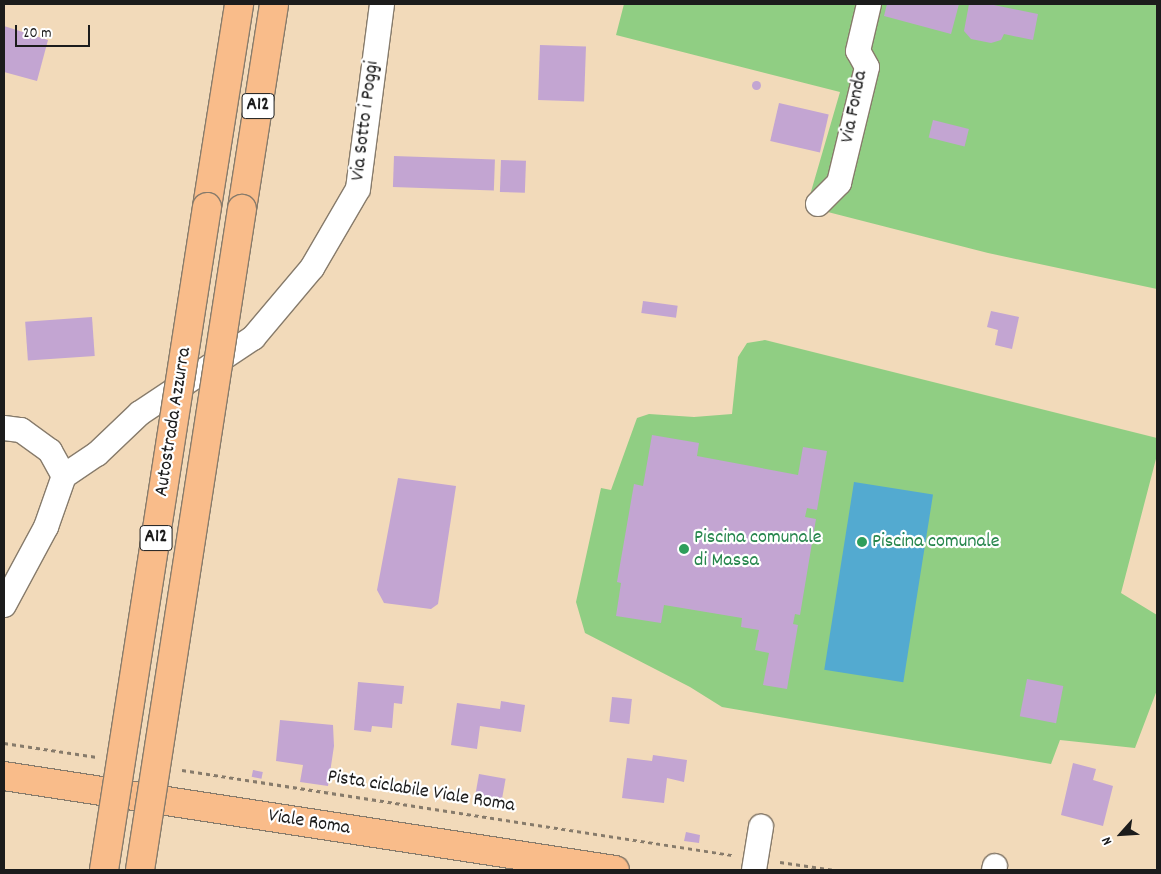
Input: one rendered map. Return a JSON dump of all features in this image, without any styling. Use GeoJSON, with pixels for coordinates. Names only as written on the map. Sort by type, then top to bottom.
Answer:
{"type":"FeatureCollection","features":[{"type":"Feature","properties":{"kind":"main road","name":"Autostrada Azzurra"},"geometry":{"type":"LineString","coordinates":[[104,870],[239,4]]}},
{"type":"Feature","properties":{"kind":"main road","name":"Autostrada Azzurra"},"geometry":{"type":"LineString","coordinates":[[140,870],[274,4]]}},
{"type":"Feature","properties":{"kind":"main road","name":"Viale Roma"},"geometry":{"type":"LineString","coordinates":[[4,776],[615,870]]}},
{"type":"Feature","properties":{"kind":"street","name":"Via Sotto i Poggi"},"geometry":{"type":"LineString","coordinates":[[64,476],[96,454],[140,414],[253,338],[312,268],[358,189],[382,4]]}},
{"type":"Feature","properties":{"kind":"street","name":"Via Fonda"},"geometry":{"type":"LineString","coordinates":[[818,204],[839,183],[867,67],[858,51],[869,4]]}},
{"type":"Feature","properties":{"kind":"street"},"geometry":{"type":"LineString","coordinates":[[4,428],[21,430],[50,451],[64,476],[46,527],[4,605]]}},
{"type":"Feature","properties":{"kind":"street"},"geometry":{"type":"LineString","coordinates":[[755,864],[761,827]]}},
{"type":"Feature","properties":{"kind":"path"},"geometry":{"type":"LineString","coordinates":[[4,743],[102,758]]}},
{"type":"Feature","properties":{"kind":"path","name":"Pista ciclabile Viale Roma"},"geometry":{"type":"LineString","coordinates":[[180,770],[755,864],[834,870]]}},
{"type":"Feature","properties":{"kind":"green space"},"geometry":{"type":"Polygon","coordinates":[[[624,4],[1157,4],[1157,289],[988,253],[820,210],[808,202],[840,92],[616,35],[624,4]]]}},
{"type":"Feature","properties":{"kind":"green space","name":"Piscina comunale"},"geometry":{"type":"Polygon","coordinates":[[[765,340],[1157,438],[1157,455],[1121,593],[1157,615],[1157,690],[1135,748],[1060,740],[1051,764],[722,707],[690,687],[585,633],[576,602],[601,488],[611,490],[637,418],[649,414],[694,417],[732,414],[738,357],[747,343],[765,340]]]}},
{"type":"Feature","properties":{"kind":"water","name":"Piscina comunale di Massa"},"geometry":{"type":"Polygon","coordinates":[[[854,482],[933,495],[903,682],[824,670],[854,482]]]}},
{"type":"Feature","properties":{"kind":"building"},"geometry":{"type":"Polygon","coordinates":[[[887,4],[959,4],[951,34],[884,16],[887,4]]]}},
{"type":"Feature","properties":{"kind":"building"},"geometry":{"type":"Polygon","coordinates":[[[969,4],[989,4],[1038,14],[1033,40],[1004,34],[1001,40],[991,43],[971,39],[964,31],[969,4]]]}},
{"type":"Feature","properties":{"kind":"building"},"geometry":{"type":"Polygon","coordinates":[[[4,26],[48,40],[37,81],[4,72],[4,26]]]}},
{"type":"Feature","properties":{"kind":"building"},"geometry":{"type":"Polygon","coordinates":[[[540,45],[586,47],[584,102],[538,100],[540,45]]]}},
{"type":"Feature","properties":{"kind":"building"},"geometry":{"type":"Polygon","coordinates":[[[756,81],[760,85],[756,89],[752,85],[756,81]]]}},
{"type":"Feature","properties":{"kind":"building"},"geometry":{"type":"Polygon","coordinates":[[[779,103],[829,114],[820,152],[770,141],[779,103]]]}},
{"type":"Feature","properties":{"kind":"building"},"geometry":{"type":"Polygon","coordinates":[[[933,120],[969,129],[965,146],[929,137],[933,120]]]}},
{"type":"Feature","properties":{"kind":"building"},"geometry":{"type":"Polygon","coordinates":[[[394,156],[495,160],[494,191],[393,187],[394,156]]]}},
{"type":"Feature","properties":{"kind":"building"},"geometry":{"type":"Polygon","coordinates":[[[501,160],[526,161],[525,193],[500,192],[501,160]]]}},
{"type":"Feature","properties":{"kind":"building"},"geometry":{"type":"Polygon","coordinates":[[[643,301],[678,306],[676,318],[641,313],[643,301]]]}},
{"type":"Feature","properties":{"kind":"building"},"geometry":{"type":"Polygon","coordinates":[[[991,311],[1019,317],[1012,349],[995,345],[998,330],[987,327],[991,311]]]}},
{"type":"Feature","properties":{"kind":"building"},"geometry":{"type":"Polygon","coordinates":[[[92,317],[95,356],[28,361],[25,322],[92,317]]]}},
{"type":"Feature","properties":{"kind":"building"},"geometry":{"type":"Polygon","coordinates":[[[652,435],[699,443],[697,456],[798,475],[803,447],[827,451],[817,510],[807,508],[805,517],[816,519],[800,615],[795,614],[793,624],[798,625],[787,689],[763,685],[769,653],[755,650],[759,630],[741,627],[742,618],[664,605],[661,623],[616,616],[621,583],[617,582],[634,484],[643,486],[652,435]]]}},
{"type":"Feature","properties":{"kind":"building"},"geometry":{"type":"Polygon","coordinates":[[[398,478],[456,486],[438,604],[431,609],[384,603],[377,590],[398,478]]]}},
{"type":"Feature","properties":{"kind":"building"},"geometry":{"type":"Polygon","coordinates":[[[1027,679],[1063,686],[1056,723],[1020,716],[1027,679]]]}},
{"type":"Feature","properties":{"kind":"building"},"geometry":{"type":"Polygon","coordinates":[[[358,682],[404,686],[402,704],[394,703],[392,728],[372,726],[371,732],[354,730],[358,682]]]}},
{"type":"Feature","properties":{"kind":"building"},"geometry":{"type":"Polygon","coordinates":[[[612,697],[632,699],[629,724],[609,722],[612,697]]]}},
{"type":"Feature","properties":{"kind":"building"},"geometry":{"type":"Polygon","coordinates":[[[501,701],[525,705],[521,732],[480,726],[477,749],[451,745],[457,703],[500,709],[501,701]]]}},
{"type":"Feature","properties":{"kind":"building"},"geometry":{"type":"Polygon","coordinates":[[[280,720],[333,725],[334,746],[328,786],[300,782],[303,765],[276,761],[280,720]]]}},
{"type":"Feature","properties":{"kind":"building"},"geometry":{"type":"Polygon","coordinates":[[[653,755],[687,760],[684,782],[667,778],[664,803],[622,798],[627,758],[652,761],[653,755]]]}},
{"type":"Feature","properties":{"kind":"building"},"geometry":{"type":"Polygon","coordinates":[[[1073,763],[1096,769],[1093,780],[1113,786],[1103,826],[1061,815],[1073,763]]]}},
{"type":"Feature","properties":{"kind":"building"},"geometry":{"type":"Polygon","coordinates":[[[253,770],[263,772],[261,779],[252,777],[253,770]]]}},
{"type":"Feature","properties":{"kind":"building"},"geometry":{"type":"Polygon","coordinates":[[[479,774],[506,779],[501,802],[475,798],[479,774]]]}},
{"type":"Feature","properties":{"kind":"building"},"geometry":{"type":"Polygon","coordinates":[[[686,832],[700,835],[699,843],[684,841],[686,832]]]}},
{"type":"Feature","properties":{"kind":"place","name":"Piscina comunale"},"geometry":{"type":"Point","coordinates":[862,542]}},
{"type":"Feature","properties":{"kind":"place","name":"Piscina comunale di Massa"},"geometry":{"type":"Point","coordinates":[684,549]}}]}
